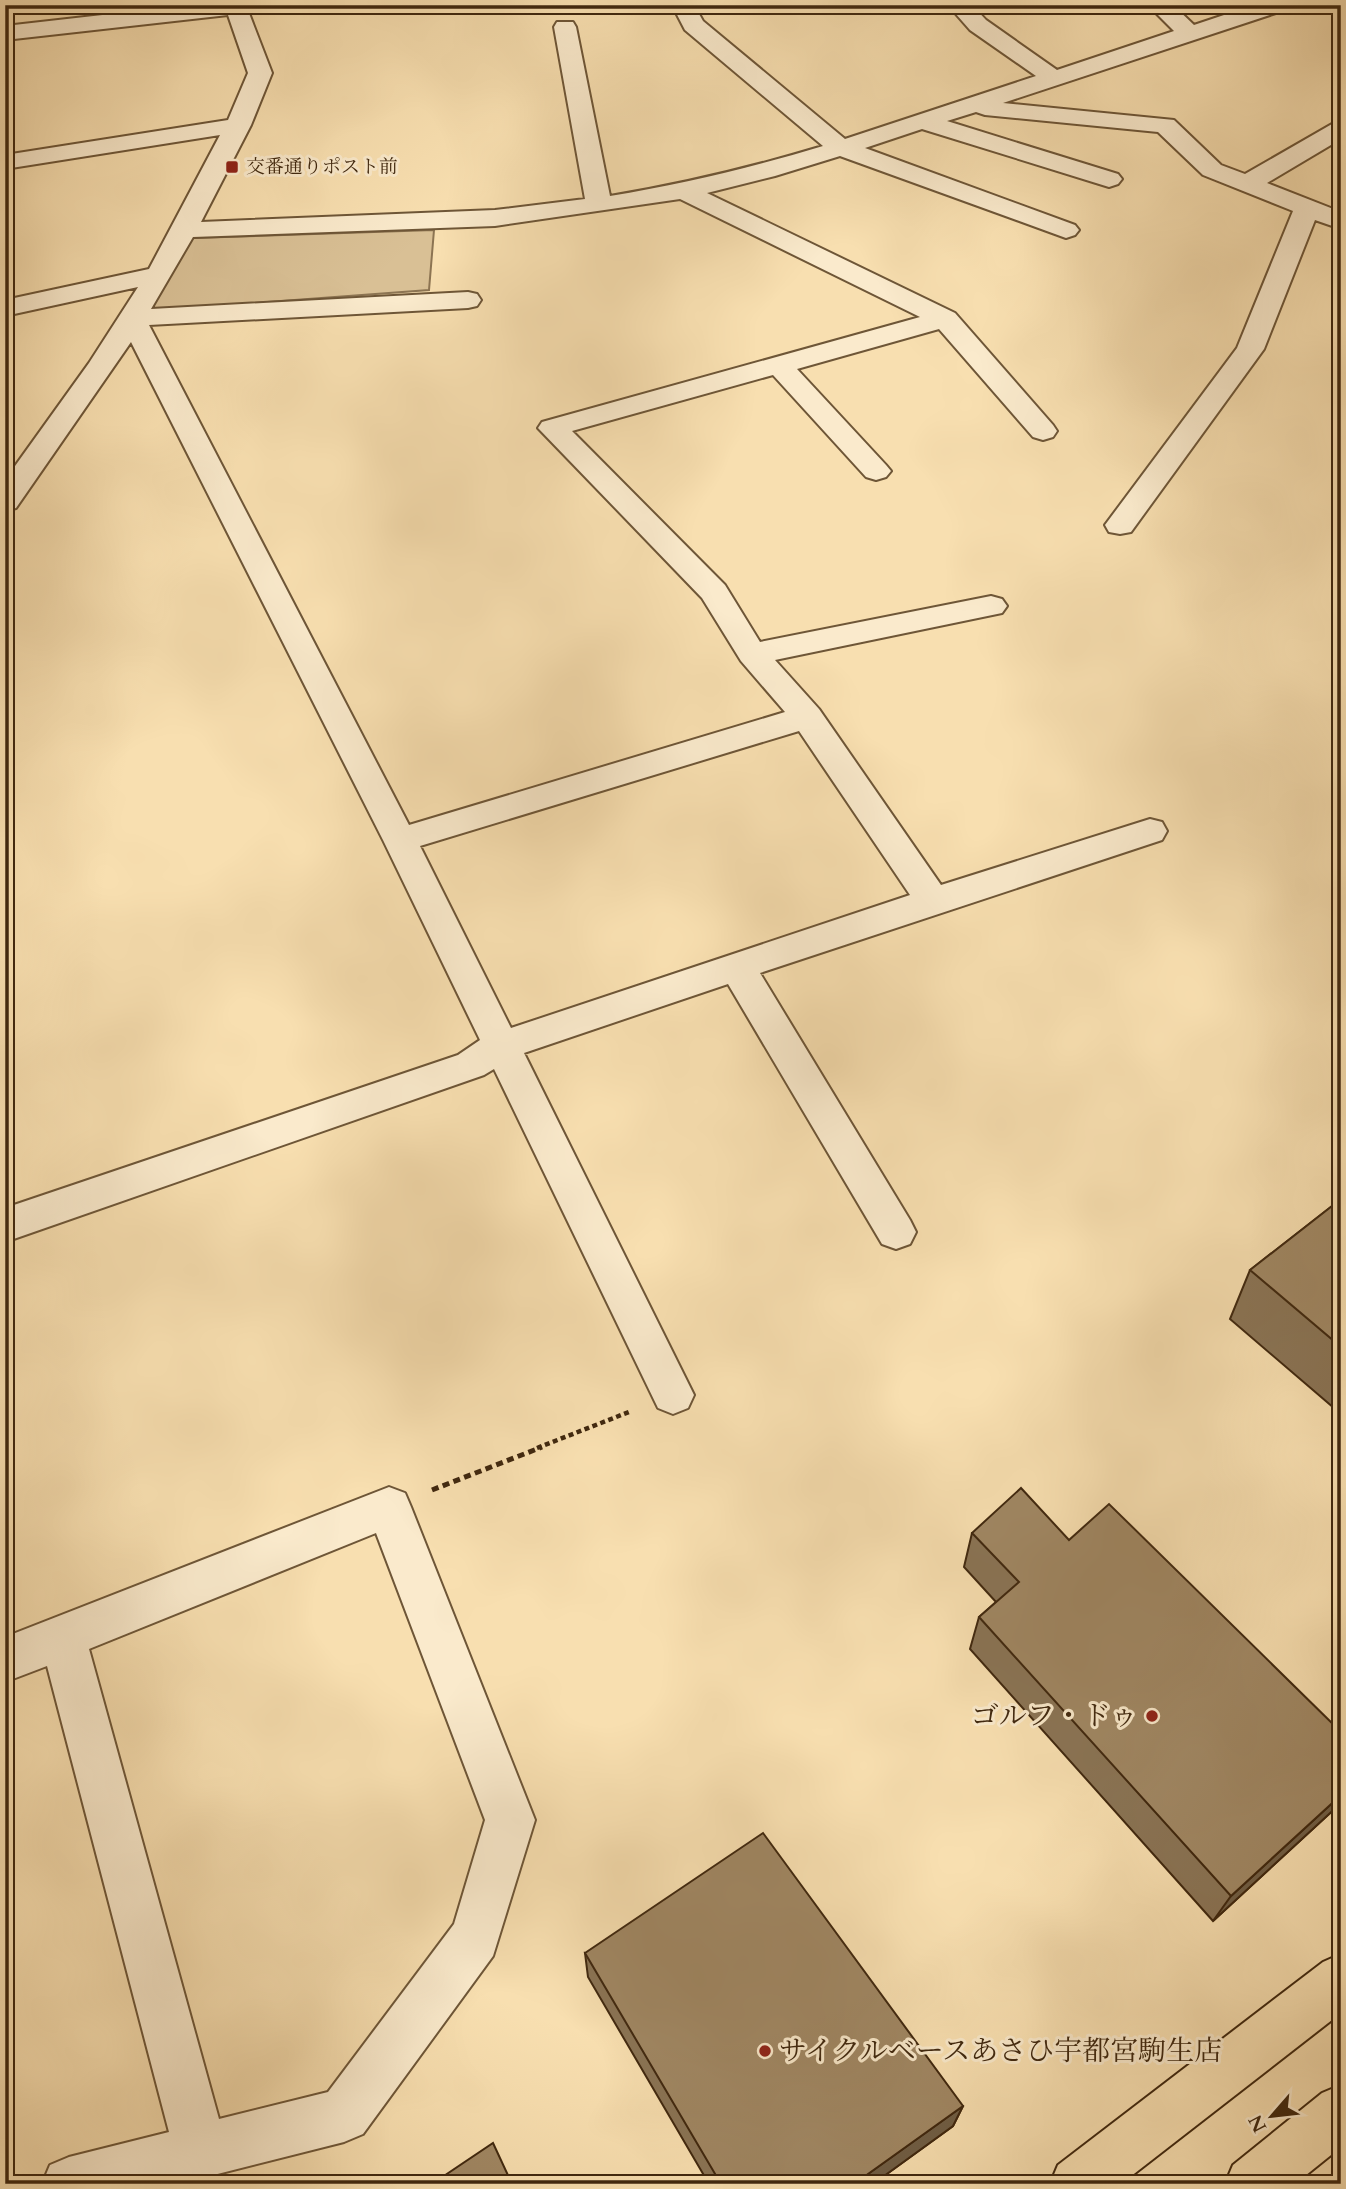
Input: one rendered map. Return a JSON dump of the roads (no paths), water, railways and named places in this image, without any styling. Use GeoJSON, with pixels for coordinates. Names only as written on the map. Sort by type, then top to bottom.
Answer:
{"type":"FeatureCollection","features":[{"type":"Feature","properties":{"kind":"main road"},"geometry":{"type":"LineString","coordinates":[[1077,2184],[1341,1980]]}},
{"type":"Feature","properties":{"kind":"main road"},"geometry":{"type":"LineString","coordinates":[[1252,2184],[1341,2112]]}},
{"type":"Feature","properties":{"kind":"street"},"geometry":{"type":"LineString","coordinates":[[683,5],[693,25],[841,148],[1066,230]]}},
{"type":"Feature","properties":{"kind":"street"},"geometry":{"type":"LineString","coordinates":[[959,5],[978,25],[1055,79]]}},
{"type":"Feature","properties":{"kind":"street"},"geometry":{"type":"LineString","coordinates":[[1159,5],[1191,34]]}},
{"type":"Feature","properties":{"kind":"street"},"geometry":{"type":"LineString","coordinates":[[186,230],[495,218],[683,191],[766,171],[841,148],[1278,5]]}},
{"type":"Feature","properties":{"kind":"street"},"geometry":{"type":"LineString","coordinates":[[5,33],[237,6],[260,73],[239,125],[186,230],[132,318],[7,499]]}},
{"type":"Feature","properties":{"kind":"street"},"geometry":{"type":"LineString","coordinates":[[565,27],[599,205]]}},
{"type":"Feature","properties":{"kind":"street"},"geometry":{"type":"LineString","coordinates":[[972,106],[1165,125],[1212,170],[1307,208],[1250,349],[1120,525]]}},
{"type":"Feature","properties":{"kind":"street"},"geometry":{"type":"LineString","coordinates":[[924,122],[1109,179]]}},
{"type":"Feature","properties":{"kind":"street"},"geometry":{"type":"LineString","coordinates":[[5,162],[239,125]]}},
{"type":"Feature","properties":{"kind":"street"},"geometry":{"type":"LineString","coordinates":[[1247,184],[1341,129]]}},
{"type":"Feature","properties":{"kind":"street"},"geometry":{"type":"LineString","coordinates":[[683,191],[945,319],[1043,431]]}},
{"type":"Feature","properties":{"kind":"street"},"geometry":{"type":"LineString","coordinates":[[1297,204],[1341,221]]}},
{"type":"Feature","properties":{"kind":"street"},"geometry":{"type":"LineString","coordinates":[[5,308],[156,275]]}},
{"type":"Feature","properties":{"kind":"street"},"geometry":{"type":"LineString","coordinates":[[132,318],[468,300]]}},
{"type":"Feature","properties":{"kind":"street"},"geometry":{"type":"LineString","coordinates":[[132,318],[400,840],[673,1395]]}},
{"type":"Feature","properties":{"kind":"street"},"geometry":{"type":"LineString","coordinates":[[933,901],[807,717],[752,653],[714,592],[552,428],[945,319]]}},
{"type":"Feature","properties":{"kind":"street"},"geometry":{"type":"LineString","coordinates":[[779,365],[876,471]]}},
{"type":"Feature","properties":{"kind":"street"},"geometry":{"type":"LineString","coordinates":[[752,653],[991,606]]}},
{"type":"Feature","properties":{"kind":"street"},"geometry":{"type":"LineString","coordinates":[[400,840],[807,717]]}},
{"type":"Feature","properties":{"kind":"street"},"geometry":{"type":"LineString","coordinates":[[5,1225],[471,1065],[500,1046],[1150,831]]}},
{"type":"Feature","properties":{"kind":"street"},"geometry":{"type":"LineString","coordinates":[[737,967],[896,1232]]}},
{"type":"Feature","properties":{"kind":"street"},"geometry":{"type":"LineString","coordinates":[[5,1660],[64,1639],[388,1507],[510,1820],[475,1938],[344,2115],[69,2184]]}},
{"type":"Feature","properties":{"kind":"street"},"geometry":{"type":"LineString","coordinates":[[64,1639],[201,2150]]}},
{"type":"Feature","properties":{"kind":"place","name":"交番通りポスト前"},"geometry":{"type":"Point","coordinates":[232,167]}},
{"type":"Feature","properties":{"kind":"place","name":"ゴルフ・ドゥ"},"geometry":{"type":"Point","coordinates":[1152,1716]}},
{"type":"Feature","properties":{"kind":"place","name":"サイクルベースあさひ宇都宮駒生店"},"geometry":{"type":"Point","coordinates":[765,2051]}}]}
